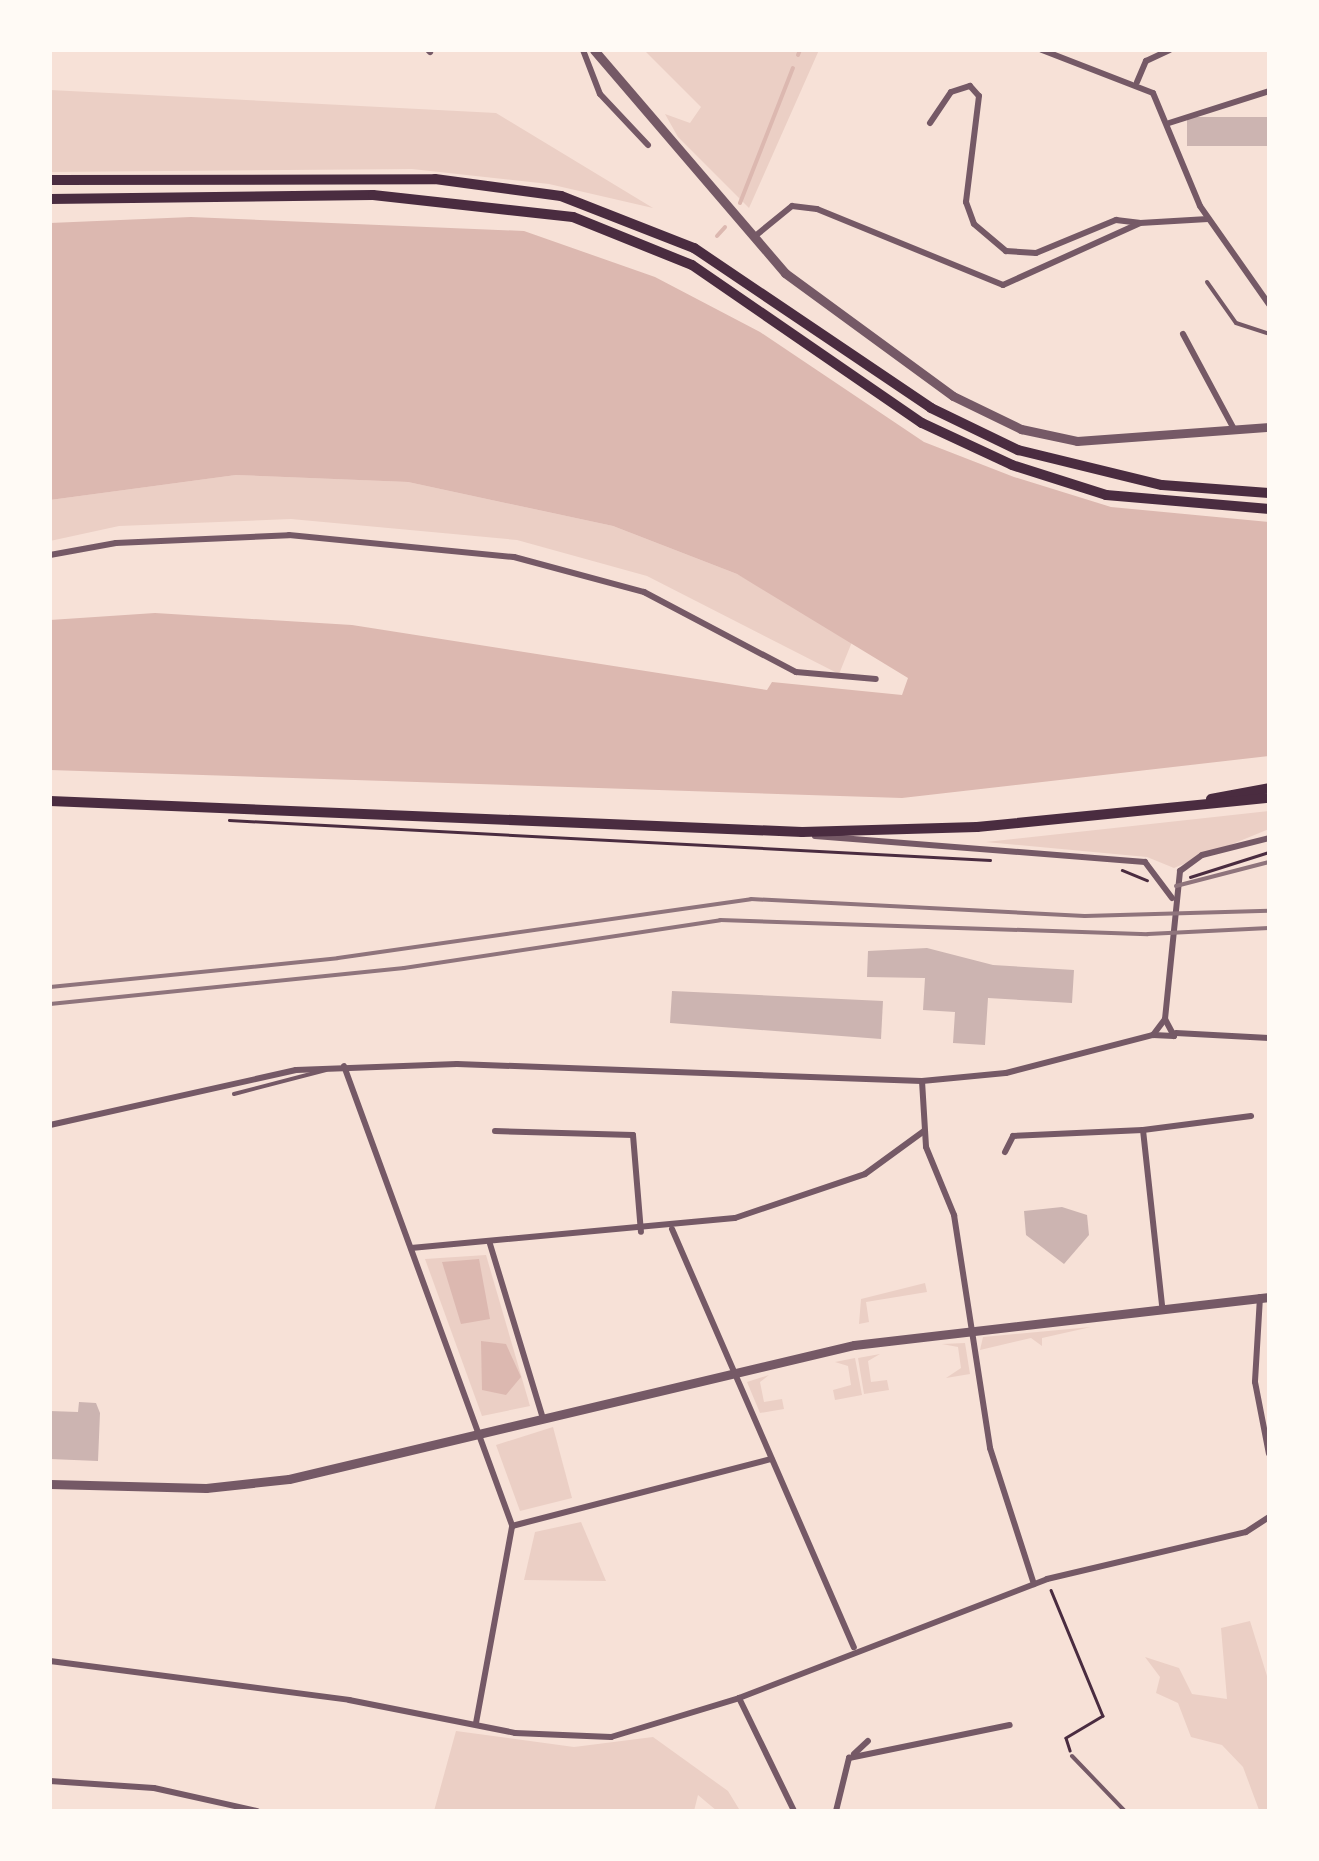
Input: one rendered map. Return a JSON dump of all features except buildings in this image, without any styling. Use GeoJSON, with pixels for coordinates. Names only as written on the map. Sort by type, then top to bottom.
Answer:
{"type":"FeatureCollection","features":[{"type":"Feature","properties":{"kind":"main road"},"geometry":{"type":"LineString","coordinates":[[50,180],[435,179],[561,196],[694,248],[917,400],[1018,450],[1162,485],[1269,493]]}},
{"type":"Feature","properties":{"kind":"main road"},"geometry":{"type":"LineString","coordinates":[[50,199],[372,194],[573,217],[692,265],[922,423],[1012,465],[1106,495],[1269,510]]}},
{"type":"Feature","properties":{"kind":"main road"},"geometry":{"type":"LineString","coordinates":[[1157,812],[1269,788]]}},
{"type":"Feature","properties":{"kind":"main road"},"geometry":{"type":"LineString","coordinates":[[50,801],[802,832],[1157,812],[1269,798]]}},
{"type":"Feature","properties":{"kind":"street"},"geometry":{"type":"LineString","coordinates":[[582,50],[600,94],[648,145]]}},
{"type":"Feature","properties":{"kind":"street"},"geometry":{"type":"LineString","coordinates":[[594,50],[754,237],[889,358],[1022,429],[1103,444],[1269,427]]}},
{"type":"Feature","properties":{"kind":"street"},"geometry":{"type":"LineString","coordinates":[[1042,50],[1137,82],[1169,122],[1208,219],[1269,304]]}},
{"type":"Feature","properties":{"kind":"street"},"geometry":{"type":"LineString","coordinates":[[1137,82],[1146,61],[1170,50]]}},
{"type":"Feature","properties":{"kind":"street"},"geometry":{"type":"LineString","coordinates":[[930,123],[951,92],[970,86],[980,96],[966,202],[974,224],[1006,251],[1036,253],[1116,220],[1140,223],[1208,219]]}},
{"type":"Feature","properties":{"kind":"street"},"geometry":{"type":"LineString","coordinates":[[1169,122],[1269,90]]}},
{"type":"Feature","properties":{"kind":"street"},"geometry":{"type":"LineString","coordinates":[[754,237],[792,206],[1003,285],[1140,223]]}},
{"type":"Feature","properties":{"kind":"street"},"geometry":{"type":"LineString","coordinates":[[1183,334],[1235,431]]}},
{"type":"Feature","properties":{"kind":"street"},"geometry":{"type":"LineString","coordinates":[[50,555],[116,542],[288,535],[514,556],[644,592],[796,672],[876,679]]}},
{"type":"Feature","properties":{"kind":"street"},"geometry":{"type":"LineString","coordinates":[[802,832],[850,844],[1128,860],[1161,871],[1172,898]]}},
{"type":"Feature","properties":{"kind":"street"},"geometry":{"type":"LineString","coordinates":[[1153,1035],[1165,1016],[1172,898],[1187,863],[1269,838]]}},
{"type":"Feature","properties":{"kind":"street"},"geometry":{"type":"LineString","coordinates":[[1165,1016],[1176,1032]]}},
{"type":"Feature","properties":{"kind":"street"},"geometry":{"type":"LineString","coordinates":[[50,1125],[344,1066],[922,1081],[1006,1073],[1153,1035],[1166,1042],[1176,1032],[1269,1038]]}},
{"type":"Feature","properties":{"kind":"street"},"geometry":{"type":"LineString","coordinates":[[344,1066],[512,1526],[476,1723]]}},
{"type":"Feature","properties":{"kind":"street"},"geometry":{"type":"LineString","coordinates":[[922,1081],[924,1130],[954,1215],[977,1375],[1034,1584]]}},
{"type":"Feature","properties":{"kind":"street"},"geometry":{"type":"LineString","coordinates":[[1005,1152],[1014,1136],[1143,1130],[1250,1116]]}},
{"type":"Feature","properties":{"kind":"street"},"geometry":{"type":"LineString","coordinates":[[411,1248],[672,1230],[866,1174],[924,1130]]}},
{"type":"Feature","properties":{"kind":"street"},"geometry":{"type":"LineString","coordinates":[[1143,1130],[1162,1306]]}},
{"type":"Feature","properties":{"kind":"street"},"geometry":{"type":"LineString","coordinates":[[495,1131],[633,1135],[641,1232]]}},
{"type":"Feature","properties":{"kind":"street"},"geometry":{"type":"LineString","coordinates":[[672,1230],[730,1372],[854,1647]]}},
{"type":"Feature","properties":{"kind":"street"},"geometry":{"type":"LineString","coordinates":[[490,1244],[542,1415]]}},
{"type":"Feature","properties":{"kind":"street"},"geometry":{"type":"LineString","coordinates":[[50,1484],[249,1485],[730,1372],[968,1327],[1264,1297],[1254,1382],[1269,1454]]}},
{"type":"Feature","properties":{"kind":"street"},"geometry":{"type":"LineString","coordinates":[[512,1526],[771,1459]]}},
{"type":"Feature","properties":{"kind":"street"},"geometry":{"type":"LineString","coordinates":[[50,1661],[476,1723],[611,1737],[739,1698],[854,1647],[1047,1579],[1246,1532],[1269,1517]]}},
{"type":"Feature","properties":{"kind":"street"},"geometry":{"type":"LineString","coordinates":[[739,1698],[794,1811]]}},
{"type":"Feature","properties":{"kind":"street"},"geometry":{"type":"LineString","coordinates":[[849,1758],[1010,1725]]}},
{"type":"Feature","properties":{"kind":"street"},"geometry":{"type":"LineString","coordinates":[[836,1811],[849,1758],[868,1740]]}},
{"type":"Feature","properties":{"kind":"street"},"geometry":{"type":"LineString","coordinates":[[50,1781],[154,1788],[257,1811]]}},
{"type":"Feature","properties":{"kind":"lane"},"geometry":{"type":"LineString","coordinates":[[1207,282],[1236,324],[1269,334]]}},
{"type":"Feature","properties":{"kind":"lane"},"geometry":{"type":"LineString","coordinates":[[234,1094],[330,1068]]}},
{"type":"Feature","properties":{"kind":"lane"},"geometry":{"type":"LineString","coordinates":[[1072,1756],[1125,1811]]}},
{"type":"Feature","properties":{"kind":"path"},"geometry":{"type":"LineString","coordinates":[[227,820],[994,860]]}},
{"type":"Feature","properties":{"kind":"path"},"geometry":{"type":"LineString","coordinates":[[1174,881],[1269,852]]}},
{"type":"Feature","properties":{"kind":"path"},"geometry":{"type":"LineString","coordinates":[[1118,868],[1154,882]]}},
{"type":"Feature","properties":{"kind":"path"},"geometry":{"type":"LineString","coordinates":[[1047,1579],[1104,1716],[1066,1738],[1072,1756]]}},
{"type":"Feature","properties":{"kind":"shaded area"},"geometry":{"type":"Polygon","coordinates":[[[644,50],[819,50],[749,208],[678,137],[665,114],[690,123],[701,107],[644,50]]]}},
{"type":"Feature","properties":{"kind":"shaded area"},"geometry":{"type":"Polygon","coordinates":[[[50,90],[496,113],[653,208],[549,184],[412,169],[50,172],[50,90]]]}},
{"type":"Feature","properties":{"kind":"shaded area"},"geometry":{"type":"Polygon","coordinates":[[[191,217],[524,231],[655,277],[760,332],[924,442],[1014,477],[1111,507],[1269,522],[1269,756],[902,798],[50,770],[50,620],[155,613],[352,625],[767,690],[772,682],[902,695],[908,678],[737,574],[613,526],[408,482],[236,475],[50,500],[50,223],[191,217]]]}},
{"type":"Feature","properties":{"kind":"shaded area"},"geometry":{"type":"Polygon","coordinates":[[[236,475],[408,482],[613,526],[737,574],[854,637],[839,674],[647,576],[517,540],[291,519],[119,526],[50,541],[50,500],[236,475]]]}},
{"type":"Feature","properties":{"kind":"shaded area"},"geometry":{"type":"Polygon","coordinates":[[[1269,811],[1269,829],[1174,868],[1147,857],[986,842],[1269,811]]]}},
{"type":"Feature","properties":{"kind":"shaded area"},"geometry":{"type":"Polygon","coordinates":[[[486,1255],[530,1406],[482,1416],[425,1259],[486,1255]]]}},
{"type":"Feature","properties":{"kind":"shaded area"},"geometry":{"type":"Polygon","coordinates":[[[479,1259],[490,1319],[461,1324],[442,1262],[479,1259]]]}},
{"type":"Feature","properties":{"kind":"shaded area"},"geometry":{"type":"Polygon","coordinates":[[[925,1283],[927,1292],[866,1302],[869,1322],[859,1324],[861,1299],[925,1283]]]}},
{"type":"Feature","properties":{"kind":"shaded area"},"geometry":{"type":"Polygon","coordinates":[[[1091,1327],[1042,1338],[1042,1346],[1031,1338],[980,1350],[983,1337],[1091,1327]]]}},
{"type":"Feature","properties":{"kind":"shaded area"},"geometry":{"type":"Polygon","coordinates":[[[481,1341],[506,1344],[521,1377],[506,1395],[482,1390],[481,1341]]]}},
{"type":"Feature","properties":{"kind":"shaded area"},"geometry":{"type":"Polygon","coordinates":[[[965,1343],[970,1374],[946,1378],[961,1368],[958,1347],[942,1344],[965,1343]]]}},
{"type":"Feature","properties":{"kind":"shaded area"},"geometry":{"type":"Polygon","coordinates":[[[880,1354],[868,1361],[871,1382],[887,1380],[889,1390],[864,1394],[858,1358],[880,1354]]]}},
{"type":"Feature","properties":{"kind":"shaded area"},"geometry":{"type":"Polygon","coordinates":[[[855,1358],[862,1395],[835,1400],[833,1390],[851,1385],[848,1366],[835,1362],[855,1358]]]}},
{"type":"Feature","properties":{"kind":"shaded area"},"geometry":{"type":"Polygon","coordinates":[[[769,1375],[760,1382],[764,1402],[782,1399],[784,1409],[760,1413],[747,1382],[769,1375]]]}},
{"type":"Feature","properties":{"kind":"shaded area"},"geometry":{"type":"Polygon","coordinates":[[[553,1427],[572,1498],[520,1511],[496,1445],[553,1427]]]}},
{"type":"Feature","properties":{"kind":"shaded area"},"geometry":{"type":"Polygon","coordinates":[[[581,1522],[606,1581],[524,1580],[535,1532],[581,1522]]]}},
{"type":"Feature","properties":{"kind":"shaded area"},"geometry":{"type":"Polygon","coordinates":[[[1250,1621],[1267,1676],[1269,1811],[1259,1810],[1243,1767],[1222,1745],[1191,1737],[1178,1703],[1156,1693],[1160,1677],[1145,1657],[1179,1668],[1192,1694],[1227,1699],[1221,1628],[1250,1621]]]}},
{"type":"Feature","properties":{"kind":"shaded area"},"geometry":{"type":"Polygon","coordinates":[[[456,1731],[574,1747],[653,1737],[728,1791],[739,1809],[717,1811],[698,1795],[694,1811],[434,1811],[456,1731]]]}},
{"type":"Feature","properties":{"kind":"waterway"},"geometry":{"type":"LineString","coordinates":[[798,55],[800,50]]}},
{"type":"Feature","properties":{"kind":"waterway"},"geometry":{"type":"LineString","coordinates":[[740,203],[793,68]]}},
{"type":"Feature","properties":{"kind":"waterway"},"geometry":{"type":"LineString","coordinates":[[717,236],[725,227]]}},
{"type":"Feature","properties":{"kind":"railway"},"geometry":{"type":"LineString","coordinates":[[1176,886],[1269,862]]}},
{"type":"Feature","properties":{"kind":"railway"},"geometry":{"type":"LineString","coordinates":[[50,987],[338,958],[751,899],[1085,916],[1269,911]]}},
{"type":"Feature","properties":{"kind":"railway"},"geometry":{"type":"LineString","coordinates":[[50,1004],[404,968],[720,920],[1148,934],[1269,928]]}}]}
